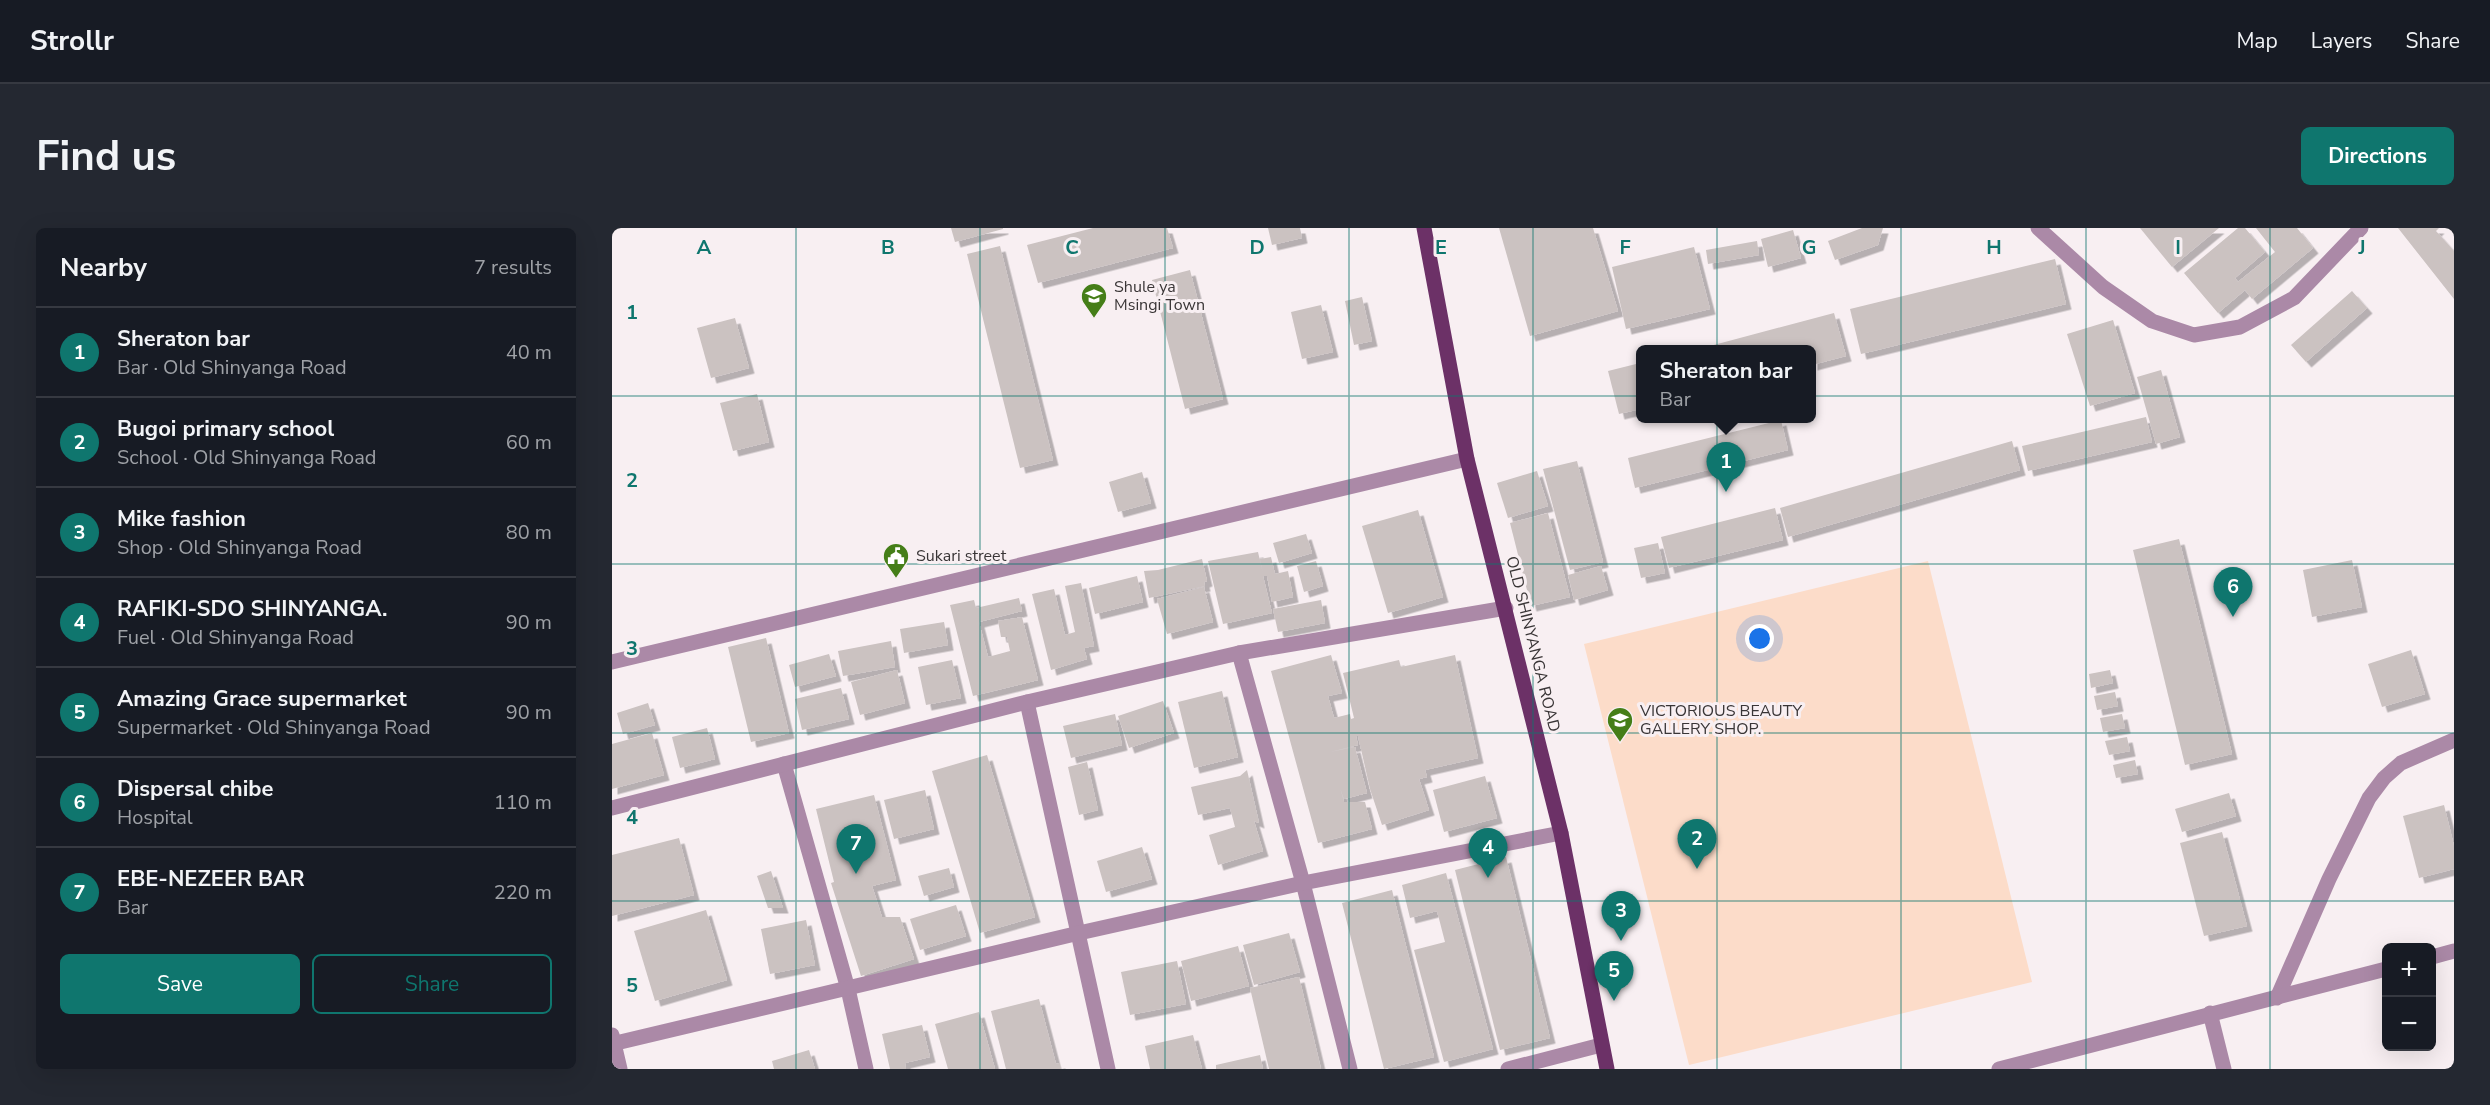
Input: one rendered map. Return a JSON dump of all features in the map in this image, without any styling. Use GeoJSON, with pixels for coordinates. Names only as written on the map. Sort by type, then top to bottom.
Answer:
{"type":"FeatureCollection","features":[{"type":"Feature","properties":{"kind":"main road","name":"OLD SHINYANGA ROAD"},"geometry":{"type":"LineString","coordinates":[[1425,228],[1467,459],[1561,833],[1607,1069]]}},
{"type":"Feature","properties":{"kind":"street"},"geometry":{"type":"LineString","coordinates":[[2038,228],[2103,286],[2152,321],[2194,335],[2240,327],[2294,298],[2361,228]]}},
{"type":"Feature","properties":{"kind":"street"},"geometry":{"type":"LineString","coordinates":[[612,662],[1467,459]]}},
{"type":"Feature","properties":{"kind":"street"},"geometry":{"type":"LineString","coordinates":[[612,808],[1026,702],[1239,653],[1506,608]]}},
{"type":"Feature","properties":{"kind":"street"},"geometry":{"type":"LineString","coordinates":[[1239,653],[1303,883],[1350,1069]]}},
{"type":"Feature","properties":{"kind":"street"},"geometry":{"type":"LineString","coordinates":[[1026,702],[1108,1069]]}},
{"type":"Feature","properties":{"kind":"street"},"geometry":{"type":"LineString","coordinates":[[2277,998],[2329,879],[2369,798],[2384,778],[2401,763],[2454,740]]}},
{"type":"Feature","properties":{"kind":"street"},"geometry":{"type":"LineString","coordinates":[[784,764],[848,989],[866,1069]]}},
{"type":"Feature","properties":{"kind":"street"},"geometry":{"type":"LineString","coordinates":[[620,1069],[613,1041],[1303,883],[1561,833]]}},
{"type":"Feature","properties":{"kind":"street"},"geometry":{"type":"LineString","coordinates":[[2436,956],[2454,951]]}},
{"type":"Feature","properties":{"kind":"street"},"geometry":{"type":"LineString","coordinates":[[1999,1069],[2382,970]]}},
{"type":"Feature","properties":{"kind":"street"},"geometry":{"type":"LineString","coordinates":[[2210,1013],[2224,1069]]}},
{"type":"Feature","properties":{"kind":"street"},"geometry":{"type":"LineString","coordinates":[[1508,1069],[1601,1045]]}},
{"type":"Feature","properties":{"kind":"shaded area"},"geometry":{"type":"Polygon","coordinates":[[[1928,561],[2032,982],[1689,1065],[1584,644],[1928,561]]]}},
{"type":"Feature","properties":{"kind":"building"},"geometry":{"type":"Polygon","coordinates":[[[951,228],[1003,228],[1003,229],[955,242],[951,228]]]}},
{"type":"Feature","properties":{"kind":"building"},"geometry":{"type":"Polygon","coordinates":[[[1093,228],[1167,228],[1173,248],[1038,283],[1027,245],[1093,228]]]}},
{"type":"Feature","properties":{"kind":"building"},"geometry":{"type":"Polygon","coordinates":[[[1268,228],[1300,228],[1302,238],[1272,245],[1268,228]]]}},
{"type":"Feature","properties":{"kind":"building"},"geometry":{"type":"Polygon","coordinates":[[[1499,228],[1593,228],[1618,311],[1530,336],[1499,228]]]}},
{"type":"Feature","properties":{"kind":"building"},"geometry":{"type":"Polygon","coordinates":[[[1862,228],[1883,228],[1878,245],[1835,260],[1828,241],[1862,228]]]}},
{"type":"Feature","properties":{"kind":"building"},"geometry":{"type":"Polygon","coordinates":[[[2140,228],[2219,228],[2172,267],[2140,228]]]}},
{"type":"Feature","properties":{"kind":"building"},"geometry":{"type":"Polygon","coordinates":[[[2238,228],[2245,228],[2265,252],[2235,278],[2238,282],[2275,252],[2256,228],[2297,228],[2313,248],[2252,299],[2245,290],[2218,313],[2184,273],[2238,228]]]}},
{"type":"Feature","properties":{"kind":"building"},"geometry":{"type":"Polygon","coordinates":[[[2398,228],[2439,228],[2436,231],[2454,251],[2454,299],[2398,228]]]}},
{"type":"Feature","properties":{"kind":"building"},"geometry":{"type":"Polygon","coordinates":[[[1793,230],[1801,258],[1768,267],[1761,239],[1793,230]]]}},
{"type":"Feature","properties":{"kind":"building"},"geometry":{"type":"Polygon","coordinates":[[[1757,241],[1759,255],[1708,264],[1706,250],[1757,241]]]}},
{"type":"Feature","properties":{"kind":"building"},"geometry":{"type":"Polygon","coordinates":[[[1000,246],[1053,460],[1020,468],[967,254],[1000,246]]]}},
{"type":"Feature","properties":{"kind":"building"},"geometry":{"type":"Polygon","coordinates":[[[1694,247],[1710,309],[1626,329],[1612,267],[1694,247]]]}},
{"type":"Feature","properties":{"kind":"building"},"geometry":{"type":"Polygon","coordinates":[[[2055,259],[2066,304],[1861,354],[1850,309],[2055,259]]]}},
{"type":"Feature","properties":{"kind":"building"},"geometry":{"type":"Polygon","coordinates":[[[1190,270],[1223,399],[1185,409],[1152,280],[1190,270]]]}},
{"type":"Feature","properties":{"kind":"building"},"geometry":{"type":"Polygon","coordinates":[[[2352,291],[2367,308],[2306,362],[2291,345],[2352,291]]]}},
{"type":"Feature","properties":{"kind":"building"},"geometry":{"type":"Polygon","coordinates":[[[1362,297],[1372,341],[1354,345],[1345,301],[1362,297]]]}},
{"type":"Feature","properties":{"kind":"building"},"geometry":{"type":"Polygon","coordinates":[[[1321,305],[1333,352],[1302,359],[1291,312],[1321,305]]]}},
{"type":"Feature","properties":{"kind":"building"},"geometry":{"type":"Polygon","coordinates":[[[1834,313],[1846,356],[1816,364],[1816,345],[1714,345],[1834,313]]]}},
{"type":"Feature","properties":{"kind":"building"},"geometry":{"type":"Polygon","coordinates":[[[735,318],[749,368],[711,378],[697,328],[735,318]]]}},
{"type":"Feature","properties":{"kind":"building"},"geometry":{"type":"Polygon","coordinates":[[[2113,320],[2135,393],[2090,406],[2067,334],[2113,320]]]}},
{"type":"Feature","properties":{"kind":"building"},"geometry":{"type":"Polygon","coordinates":[[[1636,364],[1636,410],[1619,414],[1608,371],[1636,364]]]}},
{"type":"Feature","properties":{"kind":"building"},"geometry":{"type":"Polygon","coordinates":[[[2161,370],[2180,437],[2156,444],[2137,377],[2161,370]]]}},
{"type":"Feature","properties":{"kind":"building"},"geometry":{"type":"Polygon","coordinates":[[[757,394],[769,442],[733,451],[720,403],[757,394]]]}},
{"type":"Feature","properties":{"kind":"building"},"geometry":{"type":"Polygon","coordinates":[[[2146,417],[2152,442],[2028,471],[2022,446],[2146,417]]]}},
{"type":"Feature","properties":{"kind":"building"},"geometry":{"type":"Polygon","coordinates":[[[1769,423],[1782,423],[1788,450],[1635,488],[1628,458],[1769,423]]]}},
{"type":"Feature","properties":{"kind":"building"},"geometry":{"type":"Polygon","coordinates":[[[2012,441],[2020,470],[1788,537],[1780,508],[2012,441]]]}},
{"type":"Feature","properties":{"kind":"building"},"geometry":{"type":"Polygon","coordinates":[[[1577,461],[1603,562],[1570,570],[1543,469],[1577,461]]]}},
{"type":"Feature","properties":{"kind":"building"},"geometry":{"type":"Polygon","coordinates":[[[1537,471],[1548,506],[1508,518],[1497,483],[1537,471]]]}},
{"type":"Feature","properties":{"kind":"building"},"geometry":{"type":"Polygon","coordinates":[[[1142,472],[1151,503],[1118,512],[1109,482],[1142,472]]]}},
{"type":"Feature","properties":{"kind":"building"},"geometry":{"type":"Polygon","coordinates":[[[1775,508],[1783,540],[1669,568],[1661,537],[1775,508]]]}},
{"type":"Feature","properties":{"kind":"building"},"geometry":{"type":"Polygon","coordinates":[[[1418,510],[1443,597],[1388,613],[1362,526],[1418,510]]]}},
{"type":"Feature","properties":{"kind":"building"},"geometry":{"type":"Polygon","coordinates":[[[1548,513],[1570,597],[1531,606],[1510,523],[1548,513]]]}},
{"type":"Feature","properties":{"kind":"building"},"geometry":{"type":"Polygon","coordinates":[[[1306,534],[1312,553],[1279,563],[1273,543],[1306,534]]]}},
{"type":"Feature","properties":{"kind":"building"},"geometry":{"type":"Polygon","coordinates":[[[2179,539],[2232,754],[2185,765],[2133,550],[2179,539]]]}},
{"type":"Feature","properties":{"kind":"building"},"geometry":{"type":"Polygon","coordinates":[[[1658,543],[1665,573],[1641,578],[1634,548],[1658,543]]]}},
{"type":"Feature","properties":{"kind":"building"},"geometry":{"type":"Polygon","coordinates":[[[1258,552],[1263,574],[1260,559],[1271,557],[1275,574],[1288,571],[1293,597],[1272,602],[1267,576],[1263,576],[1272,613],[1223,624],[1208,561],[1258,552]]]}},
{"type":"Feature","properties":{"kind":"building"},"geometry":{"type":"Polygon","coordinates":[[[1202,559],[1207,581],[1204,582],[1205,586],[1149,598],[1144,571],[1158,570],[1202,559]]]}},
{"type":"Feature","properties":{"kind":"building"},"geometry":{"type":"Polygon","coordinates":[[[2352,560],[2362,607],[2312,617],[2303,570],[2352,560]]]}},
{"type":"Feature","properties":{"kind":"building"},"geometry":{"type":"Polygon","coordinates":[[[1316,561],[1323,586],[1304,592],[1297,566],[1316,561]]]}},
{"type":"Feature","properties":{"kind":"building"},"geometry":{"type":"Polygon","coordinates":[[[1601,566],[1608,590],[1574,600],[1568,575],[1601,566]]]}},
{"type":"Feature","properties":{"kind":"building"},"geometry":{"type":"Polygon","coordinates":[[[1137,576],[1143,602],[1095,614],[1089,588],[1137,576]]]}},
{"type":"Feature","properties":{"kind":"building"},"geometry":{"type":"Polygon","coordinates":[[[1081,583],[1094,646],[1084,648],[1087,659],[1051,670],[1032,594],[1054,589],[1065,635],[1075,632],[1065,586],[1081,583]]]}},
{"type":"Feature","properties":{"kind":"building"},"geometry":{"type":"Polygon","coordinates":[[[1204,587],[1213,622],[1167,634],[1157,599],[1204,587]]]}},
{"type":"Feature","properties":{"kind":"building"},"geometry":{"type":"Polygon","coordinates":[[[1019,598],[1022,611],[979,622],[988,657],[1010,651],[1007,637],[1001,637],[998,621],[1022,617],[1038,680],[973,696],[950,605],[974,600],[976,608],[1019,598]]]}},
{"type":"Feature","properties":{"kind":"building"},"geometry":{"type":"Polygon","coordinates":[[[1321,600],[1325,623],[1278,632],[1273,609],[1321,600]]]}},
{"type":"Feature","properties":{"kind":"building"},"geometry":{"type":"Polygon","coordinates":[[[944,622],[948,645],[904,653],[900,629],[944,622]]]}},
{"type":"Feature","properties":{"kind":"building"},"geometry":{"type":"Polygon","coordinates":[[[766,638],[789,733],[751,742],[728,647],[766,638]]]}},
{"type":"Feature","properties":{"kind":"building"},"geometry":{"type":"Polygon","coordinates":[[[891,641],[895,667],[843,676],[838,651],[891,641]]]}},
{"type":"Feature","properties":{"kind":"building"},"geometry":{"type":"Polygon","coordinates":[[[2411,650],[2425,694],[2382,707],[2368,664],[2411,650]]]}},
{"type":"Feature","properties":{"kind":"building"},"geometry":{"type":"Polygon","coordinates":[[[829,654],[836,676],[795,687],[789,665],[829,654]]]}},
{"type":"Feature","properties":{"kind":"building"},"geometry":{"type":"Polygon","coordinates":[[[1331,655],[1342,693],[1328,696],[1334,718],[1350,714],[1351,719],[1354,718],[1343,673],[1399,660],[1401,667],[1455,655],[1478,758],[1425,770],[1427,777],[1419,779],[1429,810],[1382,825],[1370,789],[1358,736],[1356,736],[1358,745],[1330,752],[1355,747],[1367,793],[1344,799],[1340,788],[1344,802],[1365,802],[1372,829],[1318,843],[1271,671],[1331,655]]]}},
{"type":"Feature","properties":{"kind":"building"},"geometry":{"type":"Polygon","coordinates":[[[952,660],[961,698],[926,705],[918,667],[952,660]]]}},
{"type":"Feature","properties":{"kind":"building"},"geometry":{"type":"Polygon","coordinates":[[[897,670],[905,703],[860,715],[851,682],[897,670]]]}},
{"type":"Feature","properties":{"kind":"building"},"geometry":{"type":"Polygon","coordinates":[[[2110,670],[2113,683],[2091,688],[2089,674],[2110,670]]]}},
{"type":"Feature","properties":{"kind":"building"},"geometry":{"type":"Polygon","coordinates":[[[841,688],[849,719],[802,730],[795,699],[841,688]]]}},
{"type":"Feature","properties":{"kind":"building"},"geometry":{"type":"Polygon","coordinates":[[[1222,691],[1238,757],[1194,768],[1178,702],[1222,691]]]}},
{"type":"Feature","properties":{"kind":"building"},"geometry":{"type":"Polygon","coordinates":[[[2115,692],[2118,706],[2097,710],[2094,696],[2115,692]]]}},
{"type":"Feature","properties":{"kind":"building"},"geometry":{"type":"Polygon","coordinates":[[[1163,701],[1174,733],[1129,748],[1118,716],[1163,701]]]}},
{"type":"Feature","properties":{"kind":"building"},"geometry":{"type":"Polygon","coordinates":[[[648,703],[655,725],[623,734],[617,713],[648,703]]]}},
{"type":"Feature","properties":{"kind":"building"},"geometry":{"type":"Polygon","coordinates":[[[1115,714],[1122,745],[1071,758],[1063,726],[1115,714]]]}},
{"type":"Feature","properties":{"kind":"building"},"geometry":{"type":"Polygon","coordinates":[[[2122,714],[2125,728],[2103,732],[2100,718],[2122,714]]]}},
{"type":"Feature","properties":{"kind":"building"},"geometry":{"type":"Polygon","coordinates":[[[707,728],[715,759],[680,768],[672,737],[707,728]]]}},
{"type":"Feature","properties":{"kind":"building"},"geometry":{"type":"Polygon","coordinates":[[[652,733],[664,775],[612,789],[612,744],[652,733]]]}},
{"type":"Feature","properties":{"kind":"building"},"geometry":{"type":"Polygon","coordinates":[[[2127,737],[2130,751],[2109,755],[2105,741],[2127,737]]]}},
{"type":"Feature","properties":{"kind":"building"},"geometry":{"type":"Polygon","coordinates":[[[987,755],[1035,917],[980,933],[932,771],[987,755]]]}},
{"type":"Feature","properties":{"kind":"building"},"geometry":{"type":"Polygon","coordinates":[[[2135,760],[2138,774],[2116,778],[2113,765],[2135,760]]]}},
{"type":"Feature","properties":{"kind":"building"},"geometry":{"type":"Polygon","coordinates":[[[1087,762],[1098,810],[1079,815],[1068,767],[1087,762]]]}},
{"type":"Feature","properties":{"kind":"building"},"geometry":{"type":"Polygon","coordinates":[[[1247,770],[1259,823],[1254,821],[1263,851],[1218,865],[1209,835],[1235,827],[1230,808],[1198,815],[1191,787],[1240,776],[1247,770]]]}},
{"type":"Feature","properties":{"kind":"building"},"geometry":{"type":"Polygon","coordinates":[[[1485,776],[1497,818],[1444,832],[1433,790],[1485,776]]]}},
{"type":"Feature","properties":{"kind":"building"},"geometry":{"type":"Polygon","coordinates":[[[925,790],[934,829],[894,839],[884,800],[925,790]]]}},
{"type":"Feature","properties":{"kind":"building"},"geometry":{"type":"Polygon","coordinates":[[[2229,793],[2236,816],[2182,832],[2175,809],[2229,793]]]}},
{"type":"Feature","properties":{"kind":"building"},"geometry":{"type":"Polygon","coordinates":[[[874,795],[896,880],[872,886],[882,917],[900,917],[914,959],[861,976],[831,883],[834,882],[816,809],[874,795]]]}},
{"type":"Feature","properties":{"kind":"building"},"geometry":{"type":"Polygon","coordinates":[[[2444,805],[2454,846],[2454,869],[2419,878],[2403,816],[2444,805]]]}},
{"type":"Feature","properties":{"kind":"building"},"geometry":{"type":"Polygon","coordinates":[[[2222,832],[2247,926],[2204,936],[2180,843],[2222,832]]]}},
{"type":"Feature","properties":{"kind":"building"},"geometry":{"type":"Polygon","coordinates":[[[679,838],[694,895],[612,916],[612,855],[679,838]]]}},
{"type":"Feature","properties":{"kind":"building"},"geometry":{"type":"Polygon","coordinates":[[[1142,847],[1152,879],[1106,892],[1097,861],[1142,847]]]}},
{"type":"Feature","properties":{"kind":"building"},"geometry":{"type":"Polygon","coordinates":[[[1506,857],[1550,1038],[1500,1050],[1455,870],[1506,857]]]}},
{"type":"Feature","properties":{"kind":"building"},"geometry":{"type":"Polygon","coordinates":[[[949,868],[954,887],[924,896],[918,876],[949,868]]]}},
{"type":"Feature","properties":{"kind":"building"},"geometry":{"type":"Polygon","coordinates":[[[771,871],[783,908],[768,908],[757,876],[771,871]]]}},
{"type":"Feature","properties":{"kind":"building"},"geometry":{"type":"Polygon","coordinates":[[[1446,873],[1493,1049],[1444,1062],[1414,950],[1445,942],[1437,911],[1410,918],[1402,885],[1446,873]]]}},
{"type":"Feature","properties":{"kind":"building"},"geometry":{"type":"Polygon","coordinates":[[[1392,890],[1434,1057],[1384,1069],[1342,903],[1392,890]]]}},
{"type":"Feature","properties":{"kind":"building"},"geometry":{"type":"Polygon","coordinates":[[[956,905],[966,936],[920,950],[910,919],[956,905]]]}},
{"type":"Feature","properties":{"kind":"building"},"geometry":{"type":"Polygon","coordinates":[[[706,910],[727,980],[655,1001],[634,931],[706,910]]]}},
{"type":"Feature","properties":{"kind":"building"},"geometry":{"type":"Polygon","coordinates":[[[806,920],[815,965],[770,974],[761,929],[806,920]]]}},
{"type":"Feature","properties":{"kind":"building"},"geometry":{"type":"Polygon","coordinates":[[[1289,933],[1300,972],[1254,985],[1243,945],[1289,933]]]}},
{"type":"Feature","properties":{"kind":"building"},"geometry":{"type":"Polygon","coordinates":[[[1238,946],[1249,986],[1191,1001],[1181,961],[1238,946]]]}},
{"type":"Feature","properties":{"kind":"building"},"geometry":{"type":"Polygon","coordinates":[[[1177,961],[1186,1004],[1130,1015],[1121,972],[1177,961]]]}},
{"type":"Feature","properties":{"kind":"building"},"geometry":{"type":"Polygon","coordinates":[[[1299,977],[1321,1069],[1269,1069],[1250,988],[1299,977]]]}},
{"type":"Feature","properties":{"kind":"building"},"geometry":{"type":"Polygon","coordinates":[[[1039,999],[1056,1064],[1060,1063],[1061,1069],[1006,1069],[991,1011],[1039,999]]]}},
{"type":"Feature","properties":{"kind":"building"},"geometry":{"type":"Polygon","coordinates":[[[979,1012],[995,1069],[948,1069],[935,1024],[979,1012]]]}},
{"type":"Feature","properties":{"kind":"building"},"geometry":{"type":"Polygon","coordinates":[[[922,1025],[930,1057],[905,1063],[906,1069],[890,1069],[882,1034],[922,1025]]]}},
{"type":"Feature","properties":{"kind":"building"},"geometry":{"type":"Polygon","coordinates":[[[1193,1035],[1202,1069],[1150,1069],[1145,1046],[1193,1035]]]}},
{"type":"Feature","properties":{"kind":"building"},"geometry":{"type":"Polygon","coordinates":[[[809,1050],[815,1069],[774,1069],[772,1061],[809,1050]]]}},
{"type":"Feature","properties":{"kind":"building"},"geometry":{"type":"Polygon","coordinates":[[[1260,1055],[1263,1069],[1216,1069],[1216,1065],[1260,1055]]]}},
{"type":"Feature","properties":{"kind":"place","name":"Shule ya Msingi Town"},"geometry":{"type":"Point","coordinates":[1094,319]}},
{"type":"Feature","properties":{"kind":"place","name":"Sheraton bar"},"geometry":{"type":"Point","coordinates":[1726,492]}},
{"type":"Feature","properties":{"kind":"place","name":"Sukari street"},"geometry":{"type":"Point","coordinates":[896,579]}},
{"type":"Feature","properties":{"kind":"place","name":"Dispersal chibe"},"geometry":{"type":"Point","coordinates":[2233,617]}},
{"type":"Feature","properties":{"kind":"place","name":"VICTORIOUS BEAUTY GALLERY SHOP."},"geometry":{"type":"Point","coordinates":[1620,743]}},
{"type":"Feature","properties":{"kind":"place","name":"Bugoi primary school"},"geometry":{"type":"Point","coordinates":[1697,869]}},
{"type":"Feature","properties":{"kind":"place","name":"EBE-NEZEER BAR"},"geometry":{"type":"Point","coordinates":[856,874]}},
{"type":"Feature","properties":{"kind":"place","name":"RAFIKI-SDO SHINYANGA."},"geometry":{"type":"Point","coordinates":[1488,878]}},
{"type":"Feature","properties":{"kind":"place","name":"Mike fashion"},"geometry":{"type":"Point","coordinates":[1621,941]}},
{"type":"Feature","properties":{"kind":"place","name":"Amazing Grace supermarket"},"geometry":{"type":"Point","coordinates":[1614,1001]}}]}
